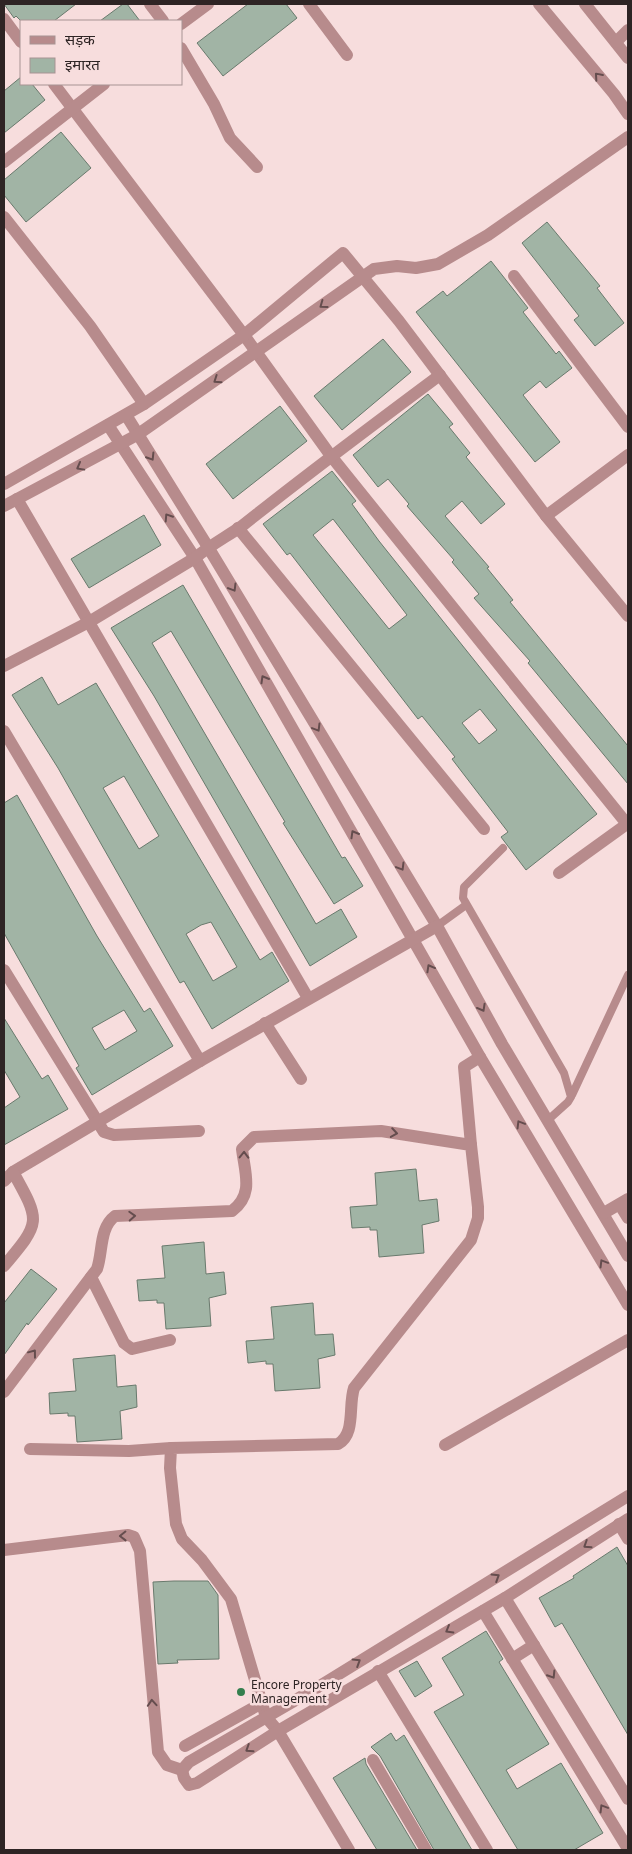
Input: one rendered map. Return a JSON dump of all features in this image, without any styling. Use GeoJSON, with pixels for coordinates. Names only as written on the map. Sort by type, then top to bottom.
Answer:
{"type":"FeatureCollection","features":[{"type":"Feature","properties":{"kind":"street"},"geometry":{"type":"LineString","coordinates":[[150,4],[163,20]]}},
{"type":"Feature","properties":{"kind":"street"},"geometry":{"type":"LineString","coordinates":[[182,23],[208,4]]}},
{"type":"Feature","properties":{"kind":"street"},"geometry":{"type":"LineString","coordinates":[[309,4],[347,55]]}},
{"type":"Feature","properties":{"kind":"street"},"geometry":{"type":"LineString","coordinates":[[539,4],[614,94],[628,114]]}},
{"type":"Feature","properties":{"kind":"street"},"geometry":{"type":"LineString","coordinates":[[585,4],[628,58]]}},
{"type":"Feature","properties":{"kind":"street"},"geometry":{"type":"LineString","coordinates":[[4,20],[20,41]]}},
{"type":"Feature","properties":{"kind":"street"},"geometry":{"type":"LineString","coordinates":[[616,42],[628,30]]}},
{"type":"Feature","properties":{"kind":"street"},"geometry":{"type":"LineString","coordinates":[[182,50],[214,104],[230,138],[257,167]]}},
{"type":"Feature","properties":{"kind":"street"},"geometry":{"type":"LineString","coordinates":[[55,85],[244,334],[331,456],[627,824],[559,872]]}},
{"type":"Feature","properties":{"kind":"street"},"geometry":{"type":"LineString","coordinates":[[4,162],[103,85]]}},
{"type":"Feature","properties":{"kind":"street"},"geometry":{"type":"LineString","coordinates":[[4,506],[30,494],[137,435],[257,353],[374,269],[397,266],[416,268],[438,264],[488,235],[628,137]]}},
{"type":"Feature","properties":{"kind":"street"},"geometry":{"type":"LineString","coordinates":[[4,217],[90,326],[144,404]]}},
{"type":"Feature","properties":{"kind":"street"},"geometry":{"type":"LineString","coordinates":[[4,484],[144,404],[244,334],[343,253],[440,376],[546,516],[626,610]]}},
{"type":"Feature","properties":{"kind":"street"},"geometry":{"type":"LineString","coordinates":[[514,276],[628,427]]}},
{"type":"Feature","properties":{"kind":"street"},"geometry":{"type":"LineString","coordinates":[[4,666],[89,622],[195,558],[208,546],[238,528],[331,456],[440,376]]}},
{"type":"Feature","properties":{"kind":"street"},"geometry":{"type":"LineString","coordinates":[[126,415],[208,546],[437,926],[502,1044],[628,1256]]}},
{"type":"Feature","properties":{"kind":"street"},"geometry":{"type":"LineString","coordinates":[[108,425],[195,558],[414,937],[480,1057],[628,1305]]}},
{"type":"Feature","properties":{"kind":"street"},"geometry":{"type":"LineString","coordinates":[[546,516],[628,455]]}},
{"type":"Feature","properties":{"kind":"street"},"geometry":{"type":"LineString","coordinates":[[17,499],[308,998]]}},
{"type":"Feature","properties":{"kind":"street"},"geometry":{"type":"LineString","coordinates":[[238,528],[484,829]]}},
{"type":"Feature","properties":{"kind":"street"},"geometry":{"type":"LineString","coordinates":[[4,731],[200,1060]]}},
{"type":"Feature","properties":{"kind":"street"},"geometry":{"type":"LineString","coordinates":[[4,1181],[13,1172],[200,1060],[414,937],[437,926]]}},
{"type":"Feature","properties":{"kind":"street"},"geometry":{"type":"LineString","coordinates":[[4,970],[104,1132],[114,1136],[199,1131]]}},
{"type":"Feature","properties":{"kind":"street"},"geometry":{"type":"LineString","coordinates":[[265,1023],[301,1079]]}},
{"type":"Feature","properties":{"kind":"street"},"geometry":{"type":"LineString","coordinates":[[30,1449],[129,1451],[171,1448],[338,1444],[344,1441],[349,1432],[351,1397],[354,1388],[471,1240],[478,1218],[478,1207],[464,1067],[480,1057]]}},
{"type":"Feature","properties":{"kind":"street"},"geometry":{"type":"LineString","coordinates":[[4,1392],[97,1269],[102,1255],[105,1228],[115,1216],[232,1211],[242,1203],[247,1191],[242,1149],[254,1137],[380,1130],[470,1139]]}},
{"type":"Feature","properties":{"kind":"street"},"geometry":{"type":"LineString","coordinates":[[4,1266],[27,1239],[33,1224],[33,1208],[13,1172]]}},
{"type":"Feature","properties":{"kind":"street"},"geometry":{"type":"LineString","coordinates":[[604,1213],[624,1202],[628,1218]]}},
{"type":"Feature","properties":{"kind":"street"},"geometry":{"type":"LineString","coordinates":[[91,1277],[124,1343],[132,1349],[170,1340]]}},
{"type":"Feature","properties":{"kind":"street"},"geometry":{"type":"LineString","coordinates":[[445,1445],[628,1340]]}},
{"type":"Feature","properties":{"kind":"street"},"geometry":{"type":"LineString","coordinates":[[171,1448],[170,1468],[176,1524],[182,1539],[202,1560],[231,1599],[266,1717],[278,1731],[349,1850]]}},
{"type":"Feature","properties":{"kind":"street"},"geometry":{"type":"LineString","coordinates":[[182,1770],[189,1762],[628,1496]]}},
{"type":"Feature","properties":{"kind":"street"},"geometry":{"type":"LineString","coordinates":[[182,1770],[184,1778],[189,1785],[198,1784],[278,1731],[505,1598],[624,1521],[628,1539]]}},
{"type":"Feature","properties":{"kind":"street"},"geometry":{"type":"LineString","coordinates":[[4,1550],[128,1534],[134,1537],[140,1551],[158,1752],[167,1765],[182,1770]]}},
{"type":"Feature","properties":{"kind":"street"},"geometry":{"type":"LineString","coordinates":[[505,1598],[628,1799]]}},
{"type":"Feature","properties":{"kind":"street"},"geometry":{"type":"LineString","coordinates":[[483,1611],[628,1849]]}},
{"type":"Feature","properties":{"kind":"street"},"geometry":{"type":"LineString","coordinates":[[512,1659],[534,1645]]}},
{"type":"Feature","properties":{"kind":"street"},"geometry":{"type":"LineString","coordinates":[[378,1671],[487,1850]]}},
{"type":"Feature","properties":{"kind":"street"},"geometry":{"type":"LineString","coordinates":[[184,1746],[262,1703]]}},
{"type":"Feature","properties":{"kind":"street"},"geometry":{"type":"LineString","coordinates":[[373,1760],[426,1850]]}},
{"type":"Feature","properties":{"kind":"lane"},"geometry":{"type":"LineString","coordinates":[[503,848],[464,887],[463,898],[564,1073],[571,1097]]}},
{"type":"Feature","properties":{"kind":"lane"},"geometry":{"type":"LineString","coordinates":[[437,926],[466,905]]}},
{"type":"Feature","properties":{"kind":"lane"},"geometry":{"type":"LineString","coordinates":[[548,1120],[571,1097],[628,975]]}},
{"type":"Feature","properties":{"kind":"building"},"geometry":{"type":"Polygon","coordinates":[[[4,4],[76,4],[55,20],[20,20],[16,16],[14,18],[4,4]]]}},
{"type":"Feature","properties":{"kind":"building"},"geometry":{"type":"Polygon","coordinates":[[[123,4],[127,4],[139,20],[101,20],[123,4]]]}},
{"type":"Feature","properties":{"kind":"building"},"geometry":{"type":"Polygon","coordinates":[[[248,4],[286,4],[297,18],[223,76],[197,43],[248,4]]]}},
{"type":"Feature","properties":{"kind":"building"},"geometry":{"type":"Polygon","coordinates":[[[20,78],[20,85],[33,85],[45,100],[4,133],[4,91],[20,78]]]}},
{"type":"Feature","properties":{"kind":"building"},"geometry":{"type":"Polygon","coordinates":[[[61,132],[91,168],[26,222],[4,195],[4,180],[61,132]]]}},
{"type":"Feature","properties":{"kind":"building"},"geometry":{"type":"Polygon","coordinates":[[[547,222],[600,286],[597,288],[624,323],[595,346],[574,320],[579,316],[522,243],[547,222]]]}},
{"type":"Feature","properties":{"kind":"building"},"geometry":{"type":"Polygon","coordinates":[[[491,261],[528,308],[523,312],[556,354],[559,351],[572,368],[546,388],[540,381],[523,395],[560,442],[535,462],[416,312],[443,291],[447,296],[491,261]]]}},
{"type":"Feature","properties":{"kind":"building"},"geometry":{"type":"Polygon","coordinates":[[[383,339],[411,372],[342,430],[314,396],[383,339]]]}},
{"type":"Feature","properties":{"kind":"building"},"geometry":{"type":"Polygon","coordinates":[[[428,394],[453,424],[449,427],[470,453],[466,457],[505,504],[481,524],[462,501],[445,516],[489,567],[487,568],[513,600],[510,602],[628,746],[628,784],[528,663],[530,661],[474,598],[479,594],[452,562],[454,560],[407,506],[409,504],[388,479],[378,487],[353,455],[428,394]]]}},
{"type":"Feature","properties":{"kind":"building"},"geometry":{"type":"Polygon","coordinates":[[[280,406],[307,441],[233,499],[206,464],[280,406]]]}},
{"type":"Feature","properties":{"kind":"building"},"geometry":{"type":"Polygon","coordinates":[[[332,471],[356,501],[352,504],[379,541],[597,814],[526,870],[501,837],[508,832],[452,759],[455,757],[422,716],[418,719],[290,553],[287,555],[263,524],[332,471]],[[333,519],[313,535],[389,629],[407,615],[333,519]],[[480,709],[462,723],[479,744],[497,730],[480,709]]]}},
{"type":"Feature","properties":{"kind":"building"},"geometry":{"type":"Polygon","coordinates":[[[144,515],[161,545],[89,588],[71,559],[144,515]]]}},
{"type":"Feature","properties":{"kind":"building"},"geometry":{"type":"Polygon","coordinates":[[[183,585],[342,858],[345,857],[363,886],[334,904],[283,823],[285,822],[171,631],[152,643],[316,924],[341,909],[357,937],[310,966],[154,696],[111,628],[183,585]]]}},
{"type":"Feature","properties":{"kind":"building"},"geometry":{"type":"Polygon","coordinates":[[[42,677],[58,705],[96,683],[260,960],[272,952],[289,981],[212,1029],[184,981],[180,983],[58,768],[12,695],[42,677]],[[124,776],[103,788],[139,849],[159,836],[124,776]],[[211,922],[201,925],[186,934],[213,981],[237,967],[211,922]]]}},
{"type":"Feature","properties":{"kind":"building"},"geometry":{"type":"Polygon","coordinates":[[[17,795],[97,936],[144,1012],[150,1008],[173,1046],[92,1095],[76,1068],[79,1066],[4,933],[4,803],[17,795]],[[124,1010],[92,1028],[105,1050],[137,1031],[124,1010]]]}},
{"type":"Feature","properties":{"kind":"building"},"geometry":{"type":"Polygon","coordinates":[[[4,1018],[42,1079],[48,1075],[68,1109],[4,1145],[4,1108],[20,1097],[4,1070],[4,1018]]]}},
{"type":"Feature","properties":{"kind":"building"},"geometry":{"type":"Polygon","coordinates":[[[416,1169],[419,1201],[437,1199],[439,1221],[422,1225],[424,1253],[379,1257],[377,1230],[370,1230],[370,1227],[352,1228],[350,1207],[377,1205],[375,1173],[416,1169]]]}},
{"type":"Feature","properties":{"kind":"building"},"geometry":{"type":"Polygon","coordinates":[[[204,1242],[206,1274],[224,1272],[226,1294],[209,1298],[211,1326],[166,1329],[164,1303],[157,1303],[157,1300],[139,1301],[137,1280],[165,1278],[162,1246],[204,1242]]]}},
{"type":"Feature","properties":{"kind":"building"},"geometry":{"type":"Polygon","coordinates":[[[31,1269],[57,1289],[28,1325],[27,1323],[4,1355],[4,1303],[31,1269]]]}},
{"type":"Feature","properties":{"kind":"building"},"geometry":{"type":"Polygon","coordinates":[[[313,1303],[315,1335],[333,1334],[335,1355],[318,1359],[320,1388],[275,1391],[273,1364],[266,1364],[266,1361],[248,1363],[246,1341],[274,1339],[271,1307],[313,1303]]]}},
{"type":"Feature","properties":{"kind":"building"},"geometry":{"type":"Polygon","coordinates":[[[115,1355],[117,1387],[136,1385],[137,1407],[120,1411],[122,1439],[77,1442],[75,1416],[68,1416],[68,1413],[50,1414],[49,1393],[76,1391],[73,1359],[115,1355]]]}},
{"type":"Feature","properties":{"kind":"building"},"geometry":{"type":"Polygon","coordinates":[[[617,1547],[628,1566],[628,1735],[562,1623],[555,1627],[539,1598],[574,1578],[573,1576],[617,1547]]]}},
{"type":"Feature","properties":{"kind":"building"},"geometry":{"type":"Polygon","coordinates":[[[208,1581],[218,1595],[219,1659],[177,1660],[178,1663],[158,1664],[153,1582],[208,1581]]]}},
{"type":"Feature","properties":{"kind":"building"},"geometry":{"type":"Polygon","coordinates":[[[486,1631],[503,1659],[499,1662],[549,1744],[506,1770],[517,1789],[561,1763],[603,1833],[574,1850],[518,1850],[434,1712],[464,1695],[442,1658],[486,1631]]]}},
{"type":"Feature","properties":{"kind":"building"},"geometry":{"type":"Polygon","coordinates":[[[417,1661],[432,1686],[415,1697],[399,1671],[417,1661]]]}},
{"type":"Feature","properties":{"kind":"building"},"geometry":{"type":"Polygon","coordinates":[[[391,1733],[396,1741],[404,1735],[472,1850],[434,1850],[380,1756],[371,1747],[391,1733]]]}},
{"type":"Feature","properties":{"kind":"building"},"geometry":{"type":"Polygon","coordinates":[[[365,1758],[366,1764],[417,1850],[377,1850],[333,1778],[365,1758]]]}},
{"type":"Feature","properties":{"kind":"place","name":"Encore Property Management"},"geometry":{"type":"Point","coordinates":[241,1692]}}]}
